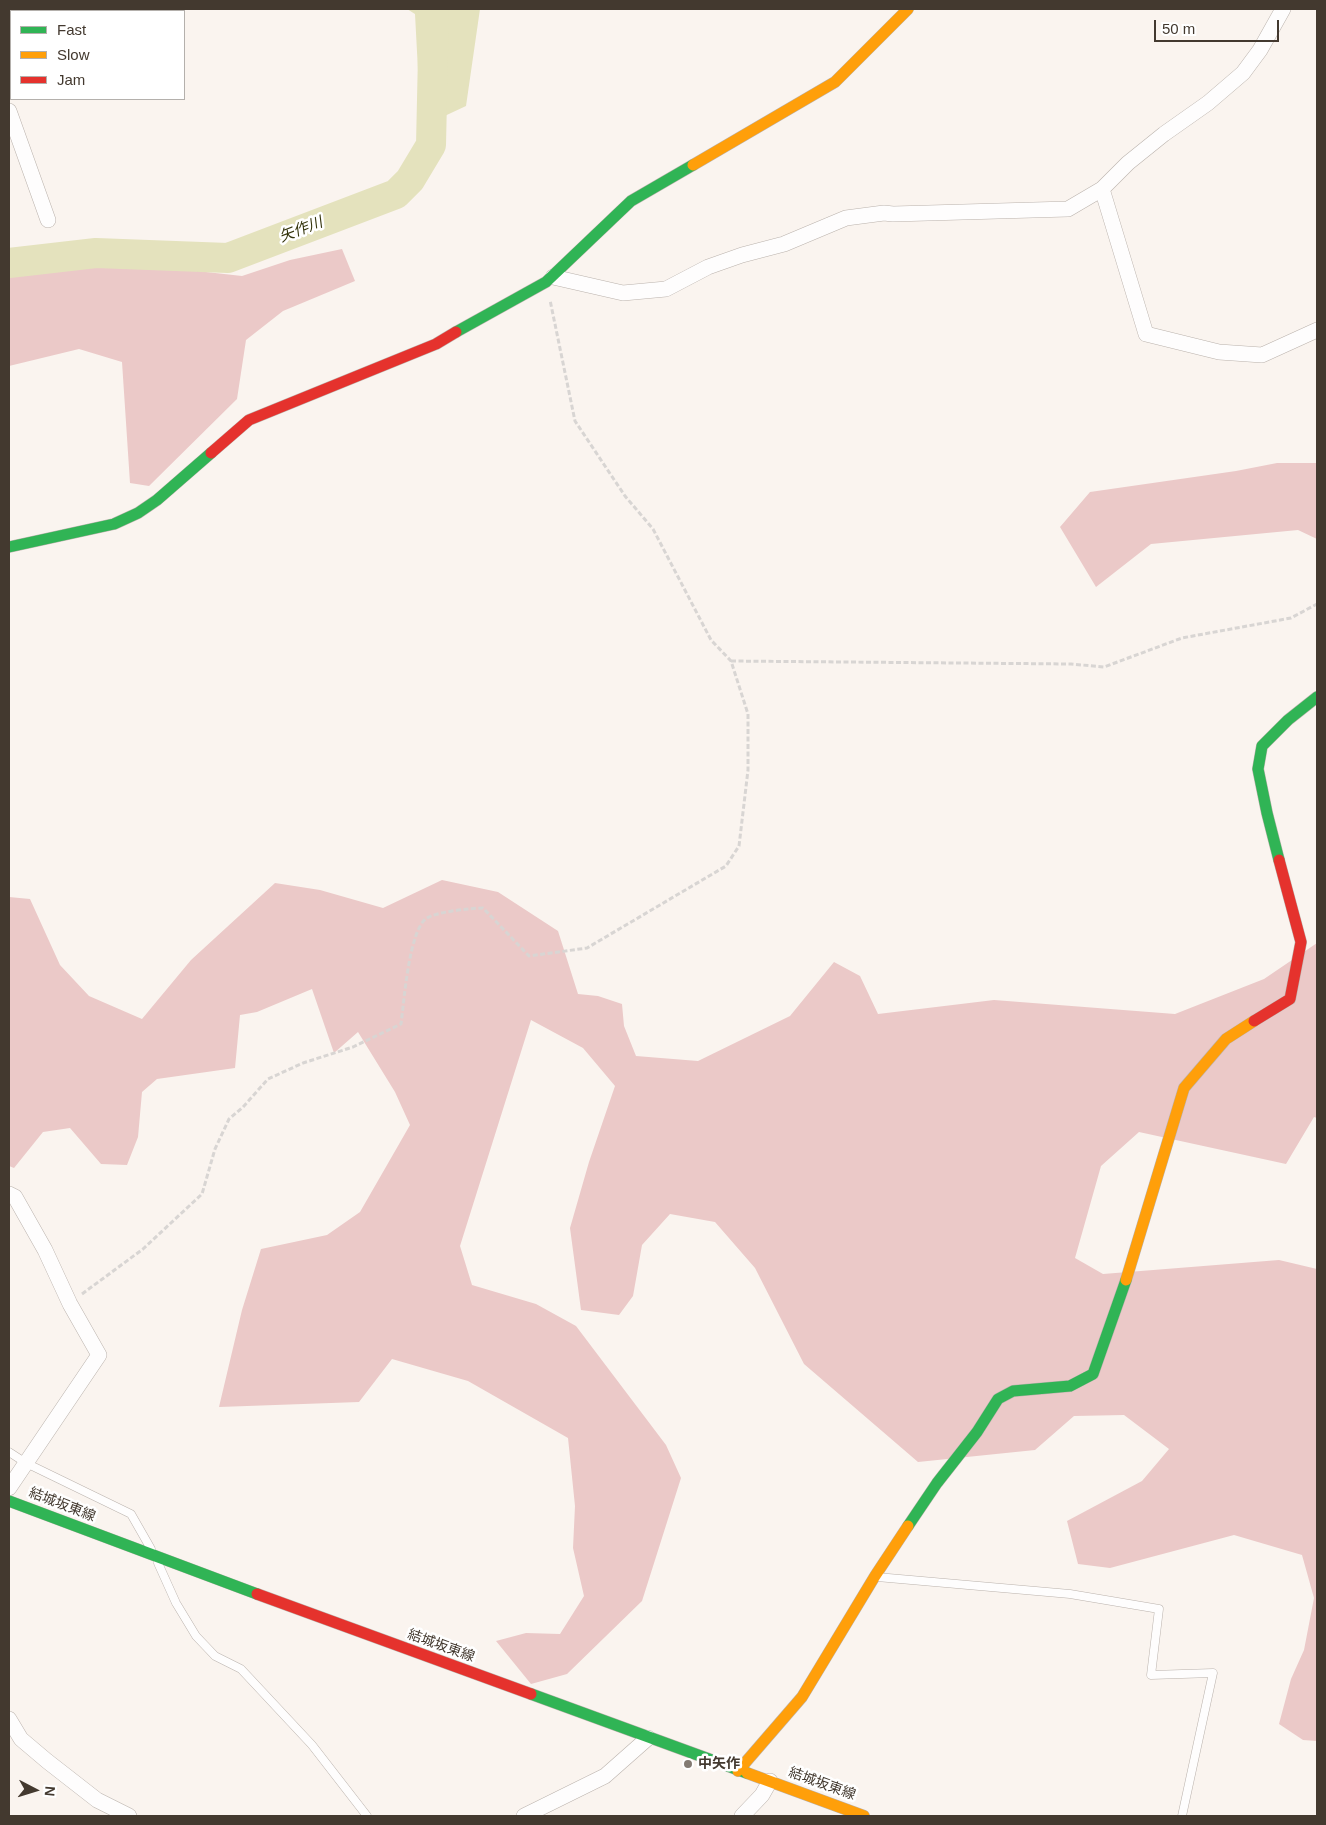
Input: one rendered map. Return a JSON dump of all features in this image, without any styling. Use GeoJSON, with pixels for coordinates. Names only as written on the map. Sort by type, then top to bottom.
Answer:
{"type":"FeatureCollection","features":[{"type":"Feature","properties":{"kind":"street"},"geometry":{"type":"LineString","coordinates":[[9,547],[114,524],[138,513],[156,500],[249,420],[436,344],[492,311],[524,296],[550,280],[631,201],[835,82],[908,9]]}},
{"type":"Feature","properties":{"kind":"street"},"geometry":{"type":"LineString","coordinates":[[550,280],[624,293],[666,289],[708,267],[742,255],[784,244],[846,218],[884,213],[1068,209],[1102,189],[1143,151],[1208,103],[1243,73],[1260,50],[1283,9]]}},
{"type":"Feature","properties":{"kind":"street"},"geometry":{"type":"LineString","coordinates":[[9,113],[48,220]]}},
{"type":"Feature","properties":{"kind":"street"},"geometry":{"type":"LineString","coordinates":[[1102,189],[1146,334],[1219,352],[1262,355],[1317,330]]}},
{"type":"Feature","properties":{"kind":"street"},"geometry":{"type":"LineString","coordinates":[[738,1771],[802,1698],[875,1576],[937,1483],[977,1432],[998,1399],[1013,1391],[1070,1386],[1093,1374],[1120,1301],[1184,1088],[1226,1039],[1290,999],[1301,942],[1267,813],[1258,769],[1262,746],[1288,720],[1317,697]]}},
{"type":"Feature","properties":{"kind":"street"},"geometry":{"type":"LineString","coordinates":[[9,1194],[15,1197],[45,1250],[70,1304],[99,1355],[9,1488]]}},
{"type":"Feature","properties":{"kind":"street","name":"結城坂東線"},"geometry":{"type":"LineString","coordinates":[[9,1500],[156,1557],[864,1816]]}},
{"type":"Feature","properties":{"kind":"street"},"geometry":{"type":"LineString","coordinates":[[9,1719],[21,1739],[47,1761],[97,1800],[129,1816]]}},
{"type":"Feature","properties":{"kind":"street"},"geometry":{"type":"LineString","coordinates":[[524,1816],[605,1776],[648,1738]]}},
{"type":"Feature","properties":{"kind":"street"},"geometry":{"type":"LineString","coordinates":[[742,1816],[762,1795],[770,1781]]}},
{"type":"Feature","properties":{"kind":"lane"},"geometry":{"type":"LineString","coordinates":[[9,1452],[26,1463],[131,1514],[156,1557],[176,1603],[196,1636],[215,1656],[241,1669],[312,1745],[367,1816]]}},
{"type":"Feature","properties":{"kind":"lane"},"geometry":{"type":"LineString","coordinates":[[875,1576],[1070,1594],[1159,1609],[1152,1675],[1213,1673],[1182,1816]]}},
{"type":"Feature","properties":{"kind":"path"},"geometry":{"type":"LineString","coordinates":[[70,1304],[143,1249],[202,1194],[215,1149],[230,1119],[268,1079],[303,1064],[353,1047],[401,1024],[412,946],[419,926],[427,917],[469,908],[483,908],[529,956],[587,948],[726,866],[739,846],[748,770],[748,714],[731,661],[711,640],[653,529],[625,496],[575,421],[550,280]]}},
{"type":"Feature","properties":{"kind":"path"},"geometry":{"type":"LineString","coordinates":[[731,661],[1071,664],[1104,667],[1182,638],[1290,618],[1317,604]]}},
{"type":"Feature","properties":{"kind":"shaded area"},"geometry":{"type":"Polygon","coordinates":[[[407,9],[480,9],[466,106],[421,127],[415,14],[407,9]]]}},
{"type":"Feature","properties":{"kind":"shaded area"},"geometry":{"type":"Polygon","coordinates":[[[342,249],[355,281],[283,311],[246,340],[237,399],[149,486],[130,483],[122,362],[79,349],[9,366],[9,267],[99,260],[242,276],[290,260],[342,249]]]}},
{"type":"Feature","properties":{"kind":"shaded area"},"geometry":{"type":"Polygon","coordinates":[[[1277,463],[1317,463],[1317,539],[1298,530],[1151,544],[1096,587],[1060,527],[1090,492],[1236,471],[1277,463]]]}},
{"type":"Feature","properties":{"kind":"shaded area"},"geometry":{"type":"Polygon","coordinates":[[[442,880],[498,892],[558,931],[578,994],[598,996],[622,1004],[624,1026],[636,1056],[698,1061],[790,1016],[834,962],[860,976],[878,1014],[994,1000],[1175,1014],[1264,979],[1317,943],[1317,1118],[1314,1117],[1286,1164],[1139,1132],[1101,1166],[1075,1258],[1103,1274],[1279,1260],[1317,1269],[1317,1741],[1303,1740],[1279,1724],[1291,1679],[1304,1650],[1314,1598],[1302,1555],[1234,1535],[1110,1568],[1078,1564],[1067,1521],[1142,1481],[1169,1449],[1124,1415],[1074,1416],[1035,1450],[918,1462],[804,1364],[755,1268],[715,1222],[670,1214],[642,1245],[633,1296],[619,1315],[581,1310],[570,1228],[589,1162],[615,1086],[583,1048],[531,1020],[460,1246],[472,1285],[536,1304],[576,1326],[666,1445],[681,1478],[642,1601],[567,1674],[531,1684],[496,1641],[526,1633],[560,1634],[584,1596],[573,1548],[575,1506],[568,1438],[468,1381],[392,1359],[359,1402],[219,1407],[242,1310],[261,1249],[327,1235],[360,1212],[410,1125],[395,1092],[358,1032],[334,1053],[312,989],[257,1012],[240,1015],[235,1068],[157,1079],[142,1092],[138,1137],[127,1165],[101,1164],[70,1128],[43,1132],[14,1168],[9,1166],[9,897],[30,899],[60,965],[89,996],[142,1019],[191,960],[275,883],[320,890],[383,908],[442,880]]]}},
{"type":"Feature","properties":{"kind":"waterway","name":"矢作川"},"geometry":{"type":"LineString","coordinates":[[9,263],[96,253],[228,258],[396,194],[410,180],[431,145],[434,9]]}},
{"type":"Feature","properties":{"kind":"traffic: fast"},"geometry":{"type":"LineString","coordinates":[[456,332],[546,282],[631,201],[693,165]]}},
{"type":"Feature","properties":{"kind":"traffic: fast"},"geometry":{"type":"LineString","coordinates":[[9,547],[114,524],[138,513],[157,500],[211,453]]}},
{"type":"Feature","properties":{"kind":"traffic: fast"},"geometry":{"type":"LineString","coordinates":[[1279,860],[1258,769],[1262,746],[1288,720],[1317,697]]}},
{"type":"Feature","properties":{"kind":"traffic: fast"},"geometry":{"type":"LineString","coordinates":[[908,1526],[937,1483],[977,1432],[998,1399],[1013,1391],[1070,1386],[1093,1374],[1126,1280]]}},
{"type":"Feature","properties":{"kind":"traffic: fast"},"geometry":{"type":"LineString","coordinates":[[9,1501],[257,1594]]}},
{"type":"Feature","properties":{"kind":"traffic: fast"},"geometry":{"type":"LineString","coordinates":[[531,1694],[747,1773]]}},
{"type":"Feature","properties":{"kind":"traffic: slow"},"geometry":{"type":"LineString","coordinates":[[693,165],[835,82],[908,9]]}},
{"type":"Feature","properties":{"kind":"traffic: slow"},"geometry":{"type":"LineString","coordinates":[[1126,1280],[1184,1088],[1226,1039],[1254,1021]]}},
{"type":"Feature","properties":{"kind":"traffic: slow"},"geometry":{"type":"LineString","coordinates":[[738,1771],[802,1697],[875,1576],[908,1526]]}},
{"type":"Feature","properties":{"kind":"traffic: slow"},"geometry":{"type":"LineString","coordinates":[[747,1773],[864,1816]]}},
{"type":"Feature","properties":{"kind":"traffic: jam"},"geometry":{"type":"LineString","coordinates":[[211,453],[249,420],[436,344],[456,332]]}},
{"type":"Feature","properties":{"kind":"traffic: jam"},"geometry":{"type":"LineString","coordinates":[[1254,1021],[1290,999],[1301,942],[1279,860]]}},
{"type":"Feature","properties":{"kind":"traffic: jam"},"geometry":{"type":"LineString","coordinates":[[257,1594],[531,1694]]}},
{"type":"Feature","properties":{"kind":"place","name":"中矢作"},"geometry":{"type":"Point","coordinates":[688,1764]}}]}
